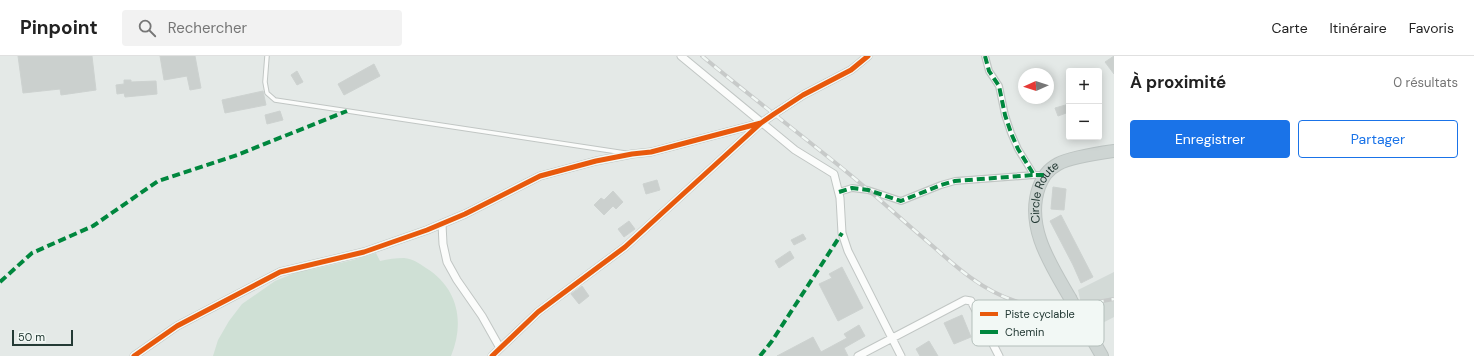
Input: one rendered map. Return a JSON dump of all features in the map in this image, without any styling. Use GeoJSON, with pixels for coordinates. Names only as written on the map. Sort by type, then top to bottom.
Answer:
{"type":"FeatureCollection","features":[{"type":"Feature","properties":{"kind":"main road","name":"Circle Route"},"geometry":{"type":"LineString","coordinates":[[1071,300],[1050,264],[1038,236],[1034,216],[1039,175],[1058,164],[1086,156],[1114,151]]}},
{"type":"Feature","properties":{"kind":"main road","name":"Circle Route"},"geometry":{"type":"LineString","coordinates":[[1096,346],[1102,356]]}},
{"type":"Feature","properties":{"kind":"street"},"geometry":{"type":"LineString","coordinates":[[681,56],[761,124],[795,150],[834,174],[839,192],[842,233],[848,251],[902,356]]}},
{"type":"Feature","properties":{"kind":"street"},"geometry":{"type":"LineString","coordinates":[[492,356],[538,312],[625,246],[761,124],[803,96],[851,70],[868,56]]}},
{"type":"Feature","properties":{"kind":"street"},"geometry":{"type":"LineString","coordinates":[[985,56],[989,70],[999,86],[1005,115],[1018,150],[1039,175]]}},
{"type":"Feature","properties":{"kind":"street"},"geometry":{"type":"LineString","coordinates":[[134,356],[177,326],[280,272],[364,252],[442,224],[540,176],[596,161],[651,152],[761,124]]}},
{"type":"Feature","properties":{"kind":"street"},"geometry":{"type":"LineString","coordinates":[[839,192],[852,188],[868,190],[901,201],[955,181],[1039,175]]}},
{"type":"Feature","properties":{"kind":"street"},"geometry":{"type":"LineString","coordinates":[[442,224],[443,244],[447,262],[457,280],[482,316],[500,348]]}},
{"type":"Feature","properties":{"kind":"street"},"geometry":{"type":"LineString","coordinates":[[858,356],[965,300],[971,301],[972,303]]}},
{"type":"Feature","properties":{"kind":"street"},"geometry":{"type":"LineString","coordinates":[[994,346],[999,356]]}},
{"type":"Feature","properties":{"kind":"lane"},"geometry":{"type":"LineString","coordinates":[[267,56],[265,82],[267,93],[275,100],[632,154]]}},
{"type":"Feature","properties":{"kind":"shaded area"},"geometry":{"type":"Polygon","coordinates":[[[1114,272],[1114,317],[1104,322],[1104,300],[1080,300],[1078,290],[1114,272]]]}},
{"type":"Feature","properties":{"kind":"green space"},"geometry":{"type":"Polygon","coordinates":[[[376,253],[380,261],[404,258],[410,259],[437,276],[445,285],[452,296],[458,318],[458,331],[451,356],[213,356],[218,340],[229,321],[242,304],[275,281],[307,268],[309,270],[376,253]]]}},
{"type":"Feature","properties":{"kind":"building"},"geometry":{"type":"Polygon","coordinates":[[[18,56],[92,56],[96,90],[61,95],[60,89],[23,93],[18,56]]]}},
{"type":"Feature","properties":{"kind":"building"},"geometry":{"type":"Polygon","coordinates":[[[160,56],[195,56],[201,88],[190,90],[187,76],[164,80],[160,56]]]}},
{"type":"Feature","properties":{"kind":"building"},"geometry":{"type":"Polygon","coordinates":[[[1114,56],[1114,74],[1105,62],[1114,56]]]}},
{"type":"Feature","properties":{"kind":"building"},"geometry":{"type":"Polygon","coordinates":[[[374,64],[380,76],[344,95],[338,84],[374,64]]]}},
{"type":"Feature","properties":{"kind":"building"},"geometry":{"type":"Polygon","coordinates":[[[297,71],[303,82],[297,85],[291,75],[297,71]]]}},
{"type":"Feature","properties":{"kind":"building"},"geometry":{"type":"Polygon","coordinates":[[[124,80],[131,80],[131,82],[156,81],[157,94],[125,97],[124,93],[117,94],[116,85],[124,84],[124,80]]]}},
{"type":"Feature","properties":{"kind":"building"},"geometry":{"type":"Polygon","coordinates":[[[263,91],[266,105],[225,113],[222,100],[263,91]]]}},
{"type":"Feature","properties":{"kind":"building"},"geometry":{"type":"Polygon","coordinates":[[[1066,105],[1066,113],[1058,116],[1055,108],[1066,105]]]}},
{"type":"Feature","properties":{"kind":"building"},"geometry":{"type":"Polygon","coordinates":[[[280,111],[283,120],[267,124],[265,115],[280,111]]]}},
{"type":"Feature","properties":{"kind":"building"},"geometry":{"type":"Polygon","coordinates":[[[657,180],[660,190],[646,194],[643,184],[657,180]]]}},
{"type":"Feature","properties":{"kind":"building"},"geometry":{"type":"Polygon","coordinates":[[[1053,187],[1066,189],[1064,210],[1051,209],[1053,187]]]}},
{"type":"Feature","properties":{"kind":"building"},"geometry":{"type":"Polygon","coordinates":[[[613,191],[623,202],[616,209],[613,206],[604,215],[594,205],[601,198],[604,200],[613,191]]]}},
{"type":"Feature","properties":{"kind":"building"},"geometry":{"type":"Polygon","coordinates":[[[1061,215],[1093,277],[1081,283],[1050,221],[1061,215]]]}},
{"type":"Feature","properties":{"kind":"building"},"geometry":{"type":"Polygon","coordinates":[[[629,221],[635,229],[624,237],[618,229],[629,221]]]}},
{"type":"Feature","properties":{"kind":"building"},"geometry":{"type":"Polygon","coordinates":[[[803,234],[806,239],[794,245],[791,240],[803,234]]]}},
{"type":"Feature","properties":{"kind":"building"},"geometry":{"type":"Polygon","coordinates":[[[790,251],[794,258],[779,268],[775,261],[790,251]]]}},
{"type":"Feature","properties":{"kind":"building"},"geometry":{"type":"Polygon","coordinates":[[[842,267],[863,308],[838,321],[819,284],[832,278],[829,274],[842,267]]]}},
{"type":"Feature","properties":{"kind":"building"},"geometry":{"type":"Polygon","coordinates":[[[582,286],[589,296],[579,304],[571,294],[582,286]]]}},
{"type":"Feature","properties":{"kind":"building"},"geometry":{"type":"Polygon","coordinates":[[[962,315],[971,337],[954,344],[944,323],[962,315]]]}},
{"type":"Feature","properties":{"kind":"building"},"geometry":{"type":"Polygon","coordinates":[[[859,325],[865,336],[844,348],[848,356],[777,356],[813,337],[821,352],[847,338],[844,334],[859,325]]]}},
{"type":"Feature","properties":{"kind":"building"},"geometry":{"type":"Polygon","coordinates":[[[929,341],[938,356],[920,356],[916,349],[929,341]]]}},
{"type":"Feature","properties":{"kind":"railway"},"geometry":{"type":"LineString","coordinates":[[702,56],[858,181],[968,276],[979,284],[1013,300]]}},
{"type":"Feature","properties":{"kind":"railway"},"geometry":{"type":"LineString","coordinates":[[1104,301],[1114,299]]}},
{"type":"Feature","properties":{"kind":"marked path"},"geometry":{"type":"LineString","coordinates":[[985,56],[989,71],[999,86],[1005,115],[1018,149],[1034,175],[1044,175]]}},
{"type":"Feature","properties":{"kind":"marked path"},"geometry":{"type":"LineString","coordinates":[[0,282],[32,253],[93,226],[158,181],[237,155],[347,111]]}},
{"type":"Feature","properties":{"kind":"marked path"},"geometry":{"type":"LineString","coordinates":[[839,192],[852,188],[868,190],[901,201],[955,181],[1034,175]]}},
{"type":"Feature","properties":{"kind":"marked path"},"geometry":{"type":"LineString","coordinates":[[760,356],[772,341],[842,233]]}},
{"type":"Feature","properties":{"kind":"cycle path"},"geometry":{"type":"LineString","coordinates":[[492,356],[538,312],[625,247],[761,123],[803,95],[851,70],[868,56]]}},
{"type":"Feature","properties":{"kind":"cycle path"},"geometry":{"type":"LineString","coordinates":[[134,356],[177,326],[280,272],[364,252],[427,230],[465,214],[540,176],[596,161],[651,152],[761,123]]}}]}
